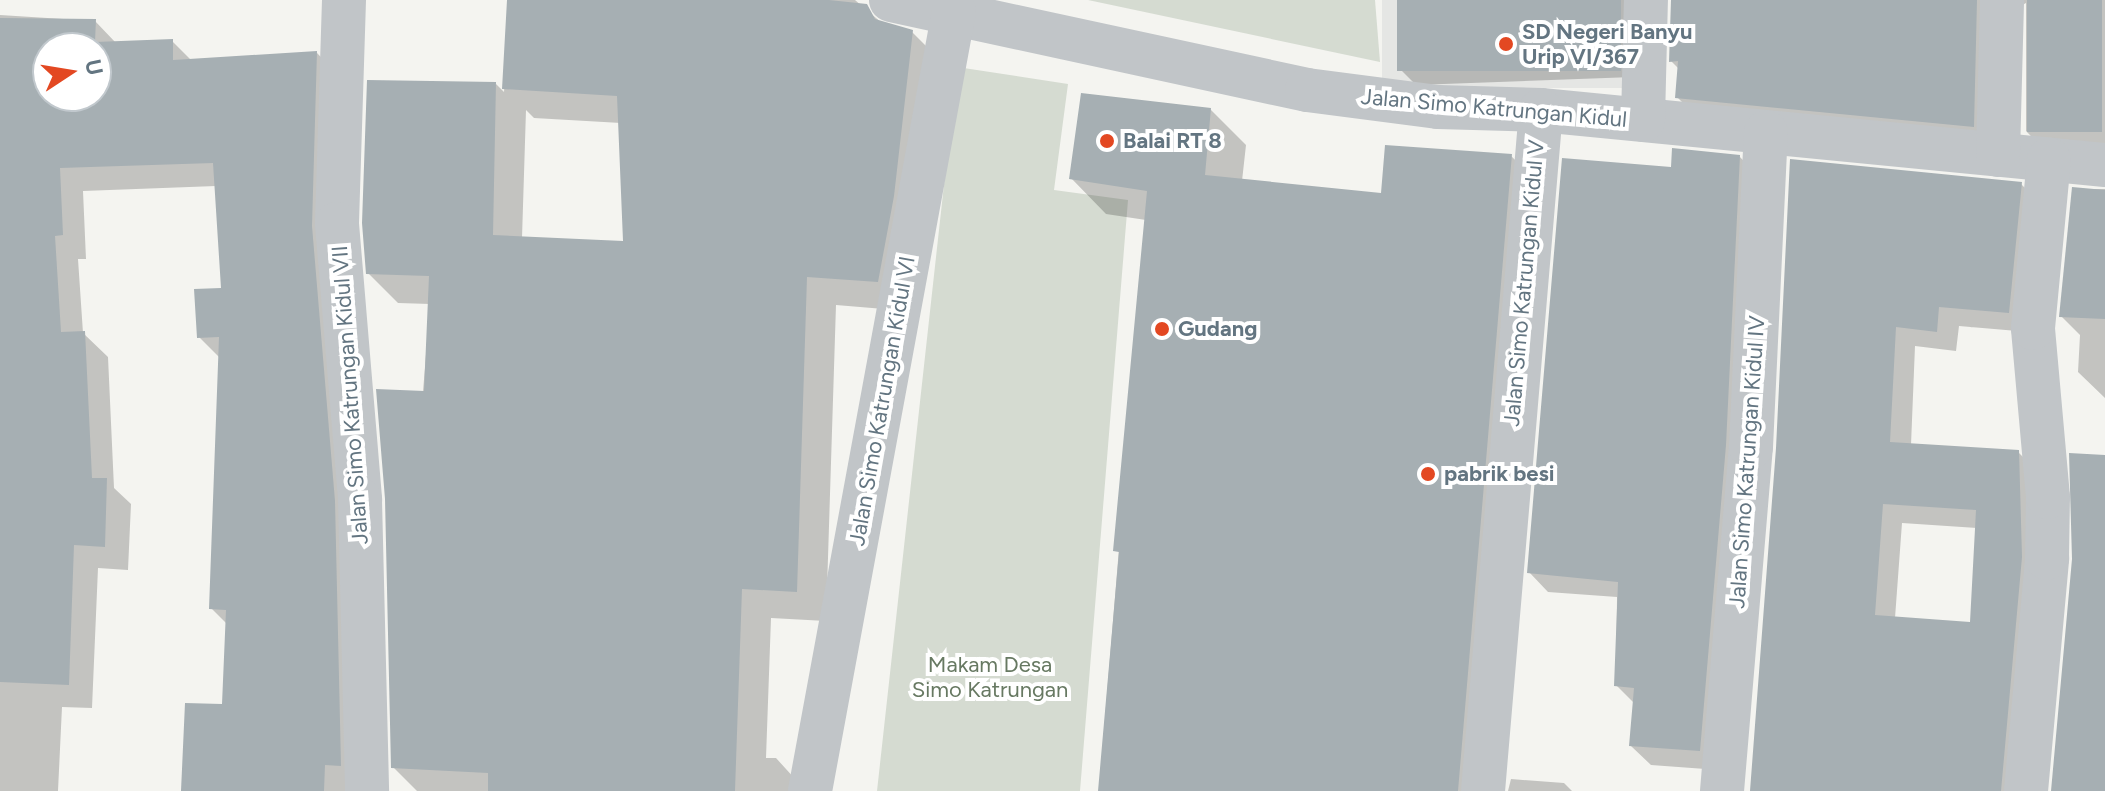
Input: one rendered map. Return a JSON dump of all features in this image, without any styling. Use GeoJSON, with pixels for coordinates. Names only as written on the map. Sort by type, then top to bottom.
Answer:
{"type":"FeatureCollection","features":[{"type":"Feature","properties":{"kind":"street","name":"Jalan Simo Katrungan Kidul VII"},"geometry":{"type":"LineString","coordinates":[[344,0],[337,224],[360,500],[367,791]]}},
{"type":"Feature","properties":{"kind":"street","name":"Jalan Simo Katrungan Kidul"},"geometry":{"type":"LineString","coordinates":[[891,0],[954,11],[1307,90],[1438,107],[1541,110],[2105,165]]}},
{"type":"Feature","properties":{"kind":"street"},"geometry":{"type":"LineString","coordinates":[[1643,120],[1646,0]]}},
{"type":"Feature","properties":{"kind":"street"},"geometry":{"type":"LineString","coordinates":[[1998,155],[2002,0]]}},
{"type":"Feature","properties":{"kind":"street","name":"Jalan Simo Katrungan Kidul VI"},"geometry":{"type":"LineString","coordinates":[[810,791],[954,11]]}},
{"type":"Feature","properties":{"kind":"street","name":"Jalan Simo Katrungan Kidul V"},"geometry":{"type":"LineString","coordinates":[[1483,791],[1541,110]]}},
{"type":"Feature","properties":{"kind":"street","name":"Jalan Simo Katrungan Kidul IV"},"geometry":{"type":"LineString","coordinates":[[1722,791],[1751,447],[1766,132]]}},
{"type":"Feature","properties":{"kind":"street"},"geometry":{"type":"LineString","coordinates":[[2026,791],[2047,558],[2048,497],[2033,328],[2049,160]]}},
{"type":"Feature","properties":{"kind":"shaded area","name":"SD Negeri Banyu Urip VI/367"},"geometry":{"type":"Polygon","coordinates":[[[1382,0],[1627,0],[1627,88],[1382,88],[1382,0]]]}},
{"type":"Feature","properties":{"kind":"green space"},"geometry":{"type":"Polygon","coordinates":[[[1088,0],[1375,0],[1380,62],[1088,0]]]}},
{"type":"Feature","properties":{"kind":"green space","name":"Makam Desa Simo Katrungan"},"geometry":{"type":"Polygon","coordinates":[[[957,67],[1068,84],[1054,190],[1128,200],[1080,791],[877,791],[957,67]]]}},
{"type":"Feature","properties":{"kind":"building"},"geometry":{"type":"Polygon","coordinates":[[[507,0],[829,0],[867,4],[875,19],[913,30],[894,196],[878,282],[807,277],[797,592],[742,589],[735,791],[488,791],[488,773],[391,768],[385,499],[376,389],[424,391],[429,276],[366,274],[362,223],[367,80],[496,82],[493,235],[623,241],[617,96],[502,89],[507,0]]]}},
{"type":"Feature","properties":{"kind":"building","name":"SD Negeri Banyu Urip VI/367"},"geometry":{"type":"Polygon","coordinates":[[[1397,0],[1621,0],[1621,71],[1397,71],[1397,0]]]}},
{"type":"Feature","properties":{"kind":"building"},"geometry":{"type":"Polygon","coordinates":[[[1671,0],[1977,0],[1974,127],[1675,98],[1678,61],[1669,62],[1671,0]]]}},
{"type":"Feature","properties":{"kind":"building"},"geometry":{"type":"Polygon","coordinates":[[[2027,0],[2102,0],[2102,132],[2027,132],[2027,0]]]}},
{"type":"Feature","properties":{"kind":"building"},"geometry":{"type":"Polygon","coordinates":[[[0,18],[96,19],[95,32],[32,32],[32,112],[112,112],[112,41],[173,39],[173,60],[317,51],[312,226],[335,501],[341,766],[325,765],[324,791],[181,791],[185,703],[222,704],[226,610],[209,609],[219,337],[197,338],[194,289],[221,288],[213,163],[60,168],[63,235],[55,236],[61,332],[85,331],[92,478],[107,478],[105,547],[74,545],[69,685],[0,682],[0,18]]]}},
{"type":"Feature","properties":{"kind":"building"},"geometry":{"type":"Polygon","coordinates":[[[1081,93],[1211,108],[1205,175],[1381,193],[1385,145],[1512,154],[1458,791],[1098,791],[1119,552],[1113,551],[1147,191],[1069,179],[1081,93]]]}},
{"type":"Feature","properties":{"kind":"building"},"geometry":{"type":"Polygon","coordinates":[[[1672,148],[1740,155],[1726,445],[1700,751],[1629,746],[1634,688],[1614,686],[1618,582],[1527,573],[1562,158],[1671,167],[1672,148]]]}},
{"type":"Feature","properties":{"kind":"building"},"geometry":{"type":"Polygon","coordinates":[[[1790,159],[2022,182],[2009,313],[1939,307],[1937,332],[1896,327],[1890,442],[2019,450],[2022,557],[2001,791],[1750,791],[1776,448],[1790,159]],[[1883,504],[1875,615],[1970,622],[1976,510],[1883,504]]]}},
{"type":"Feature","properties":{"kind":"building"},"geometry":{"type":"Polygon","coordinates":[[[2072,187],[2105,190],[2105,319],[2059,317],[2072,187]]]}},
{"type":"Feature","properties":{"kind":"building"},"geometry":{"type":"Polygon","coordinates":[[[2069,453],[2105,455],[2105,791],[2051,791],[2072,559],[2069,453]]]}},
{"type":"Feature","properties":{"kind":"place","name":"SD Negeri Banyu Urip VI/367"},"geometry":{"type":"Point","coordinates":[1506,44]}},
{"type":"Feature","properties":{"kind":"place","name":"Balai RT 8"},"geometry":{"type":"Point","coordinates":[1107,141]}},
{"type":"Feature","properties":{"kind":"place","name":"Gudang"},"geometry":{"type":"Point","coordinates":[1162,329]}},
{"type":"Feature","properties":{"kind":"place","name":"pabrik besi"},"geometry":{"type":"Point","coordinates":[1428,474]}}]}
